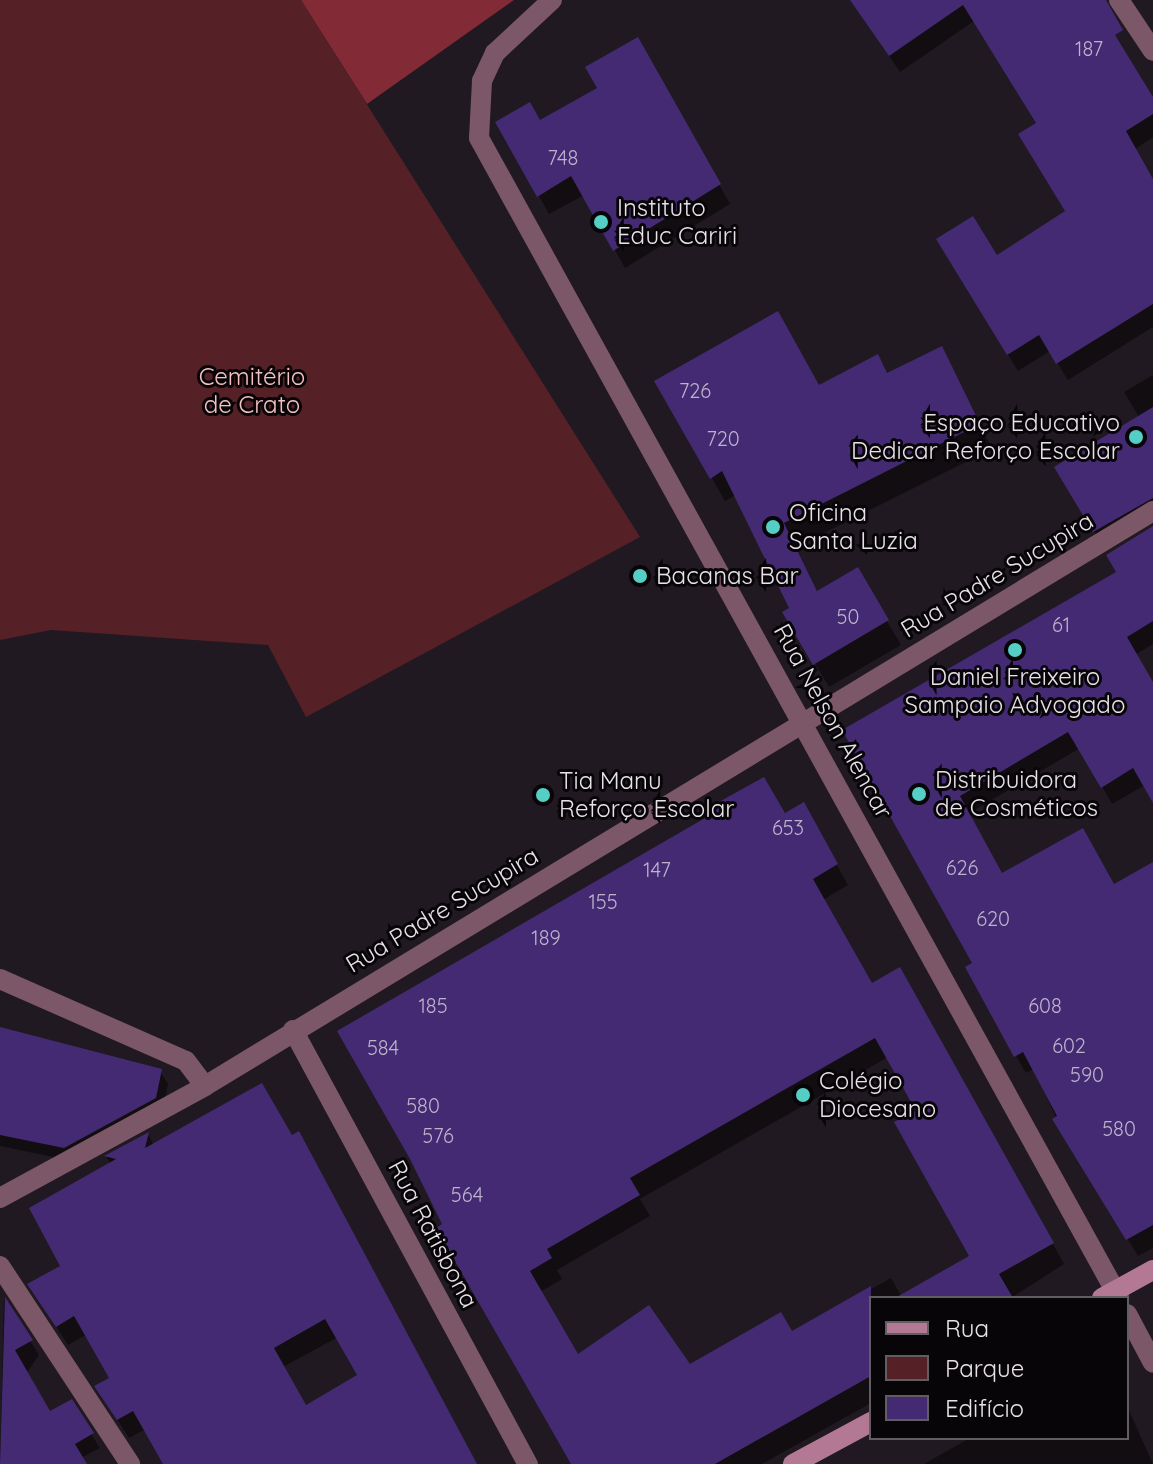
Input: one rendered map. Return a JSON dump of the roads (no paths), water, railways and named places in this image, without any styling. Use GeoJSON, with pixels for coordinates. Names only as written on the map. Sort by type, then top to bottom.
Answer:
{"type":"FeatureCollection","features":[{"type":"Feature","properties":{"kind":"main road"},"geometry":{"type":"LineString","coordinates":[[1112,1296],[1153,1270]]}},
{"type":"Feature","properties":{"kind":"main road"},"geometry":{"type":"LineString","coordinates":[[793,1464],[869,1423]]}},
{"type":"Feature","properties":{"kind":"street","name":"Rua Nelson Alencar"},"geometry":{"type":"LineString","coordinates":[[552,0],[505,41],[482,81],[479,138],[805,723],[1112,1296]]}},
{"type":"Feature","properties":{"kind":"street"},"geometry":{"type":"LineString","coordinates":[[1119,0],[1153,51]]}},
{"type":"Feature","properties":{"kind":"street","name":"Rua Padre Sucupira"},"geometry":{"type":"LineString","coordinates":[[0,1198],[205,1086],[1153,511]]}},
{"type":"Feature","properties":{"kind":"street"},"geometry":{"type":"LineString","coordinates":[[0,979],[186,1061],[205,1086]]}},
{"type":"Feature","properties":{"kind":"street","name":"Rua Ratisbona"},"geometry":{"type":"LineString","coordinates":[[293,1030],[528,1464]]}},
{"type":"Feature","properties":{"kind":"street"},"geometry":{"type":"LineString","coordinates":[[0,1266],[130,1464]]}},
{"type":"Feature","properties":{"kind":"street"},"geometry":{"type":"LineString","coordinates":[[1129,1318],[1153,1363]]}},
{"type":"Feature","properties":{"kind":"place","name":"Instituto Educ Cariri"},"geometry":{"type":"Point","coordinates":[601,222]}},
{"type":"Feature","properties":{"kind":"place","name":"Espaço Educativo Dedicar Reforço Escolar"},"geometry":{"type":"Point","coordinates":[1136,437]}},
{"type":"Feature","properties":{"kind":"place","name":"Oficina Santa Luzia"},"geometry":{"type":"Point","coordinates":[773,527]}},
{"type":"Feature","properties":{"kind":"place","name":"Bacanas Bar"},"geometry":{"type":"Point","coordinates":[640,576]}},
{"type":"Feature","properties":{"kind":"place","name":"Daniel Freixeiro Sampaio Advogado"},"geometry":{"type":"Point","coordinates":[1015,650]}},
{"type":"Feature","properties":{"kind":"place","name":"Distribuidora de Cosméticos"},"geometry":{"type":"Point","coordinates":[919,794]}},
{"type":"Feature","properties":{"kind":"place","name":"Tia Manu Reforço Escolar"},"geometry":{"type":"Point","coordinates":[543,795]}},
{"type":"Feature","properties":{"kind":"place","name":"Colégio Diocesano"},"geometry":{"type":"Point","coordinates":[803,1095]}},
{"type":"Feature","properties":{"kind":"park label","name":"Cemitério de Crato"},"geometry":{"type":"Point","coordinates":[252,391]}}]}
